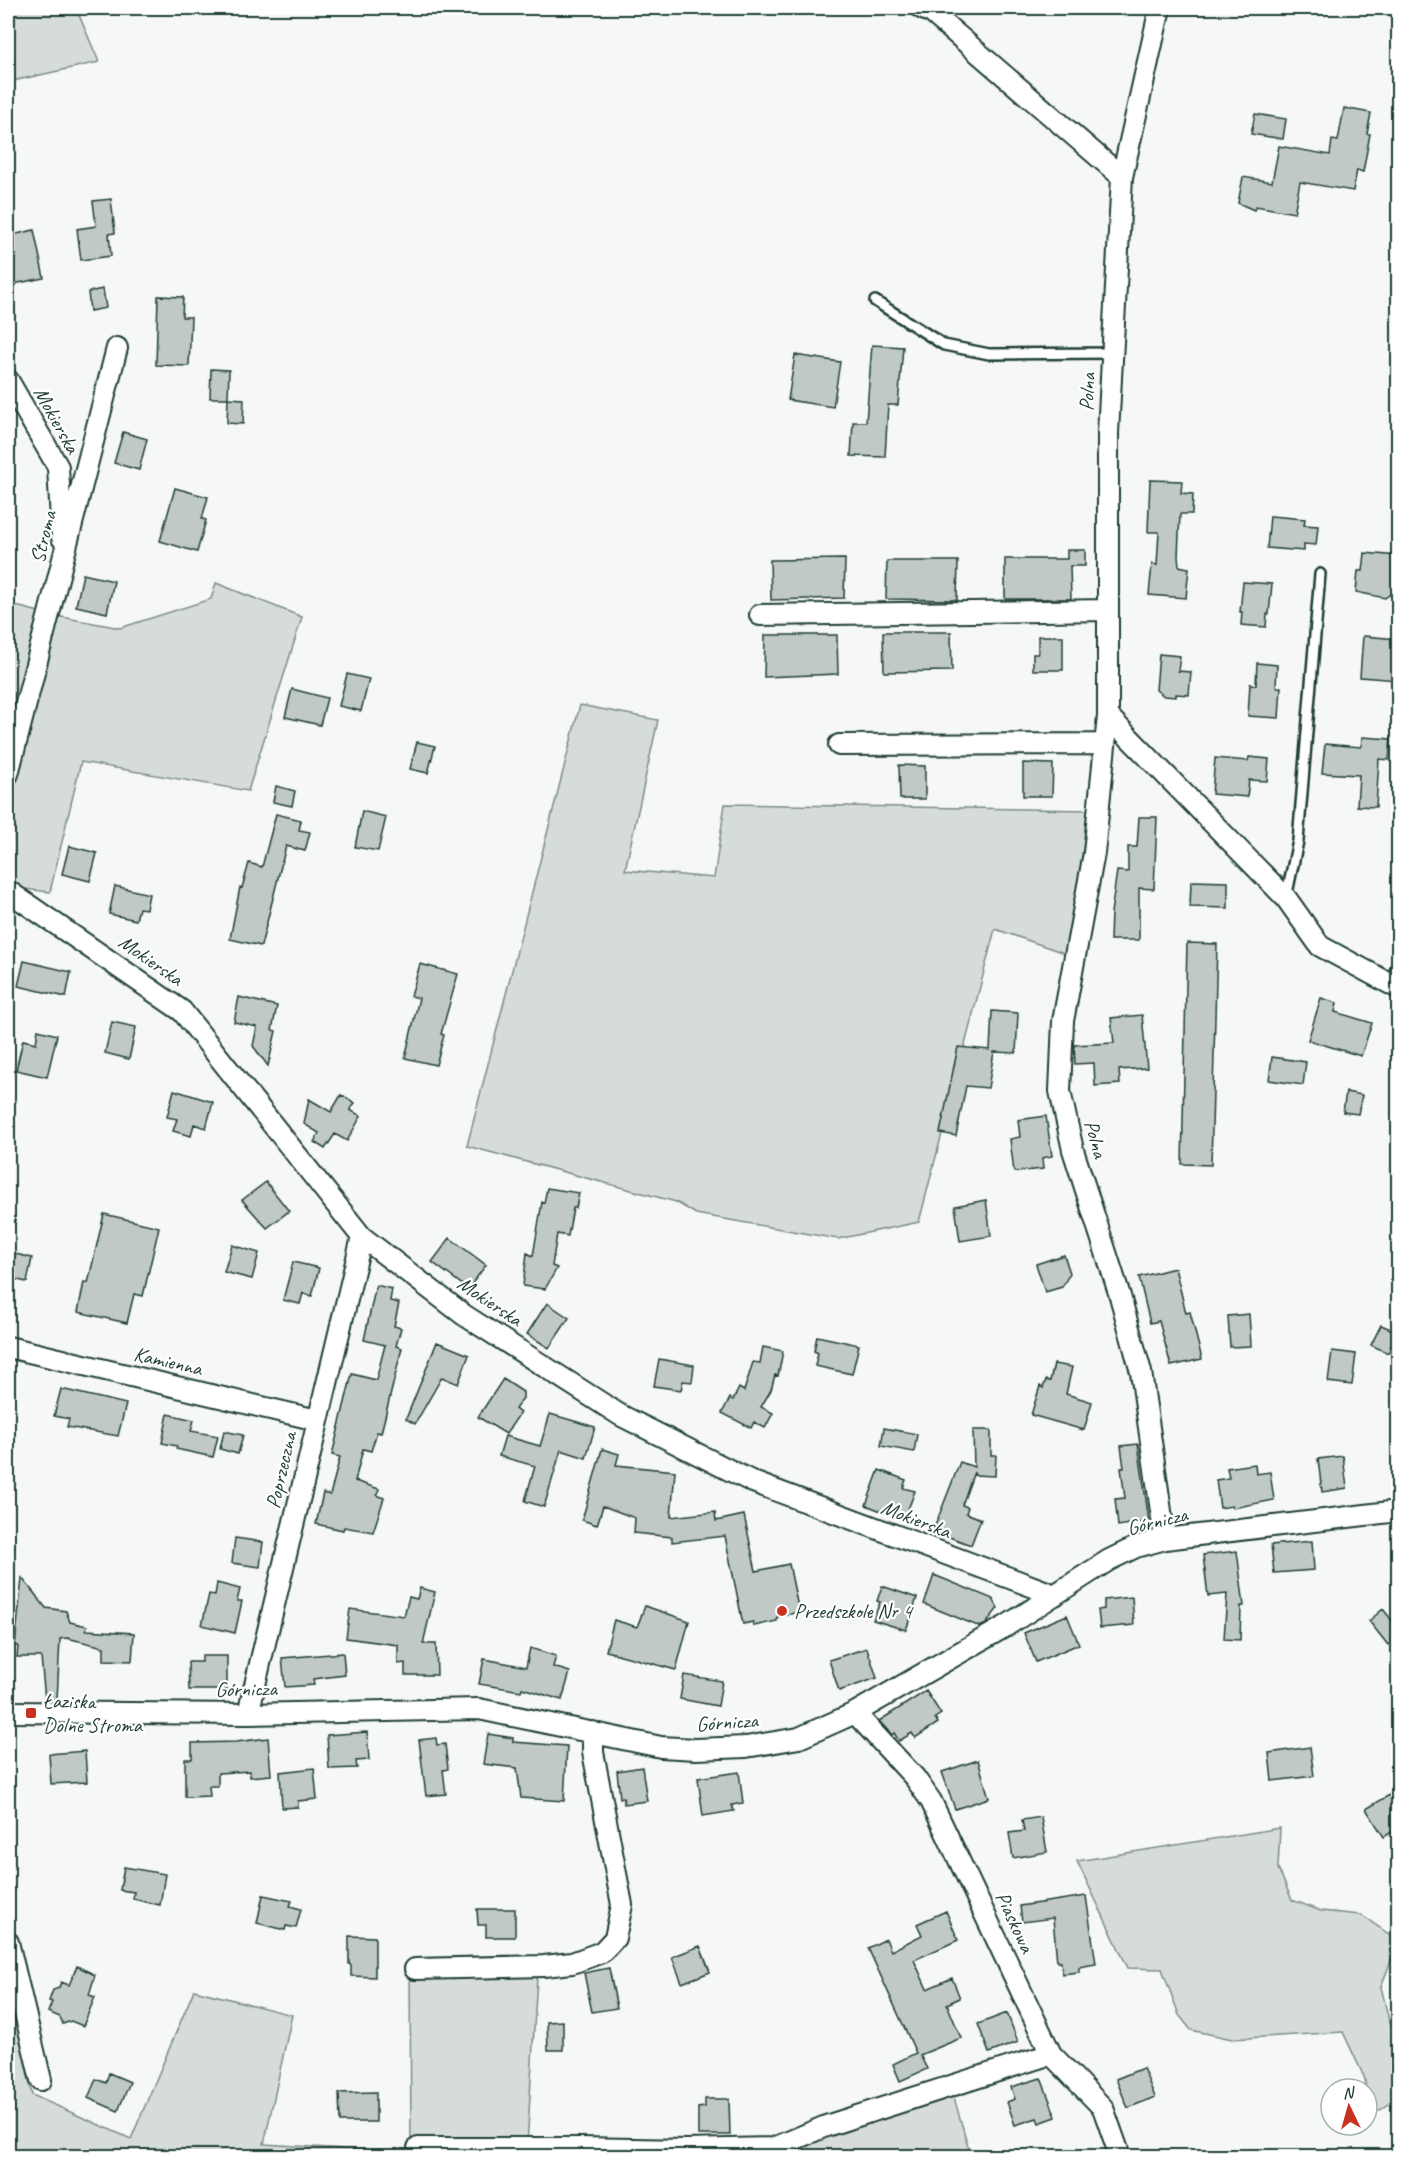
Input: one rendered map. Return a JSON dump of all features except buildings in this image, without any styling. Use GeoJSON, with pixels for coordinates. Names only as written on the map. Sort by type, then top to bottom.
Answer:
{"type":"FeatureCollection","features":[{"type":"Feature","properties":{"kind":"street"},"geometry":{"type":"LineString","coordinates":[[921,8],[933,13],[1122,177]]}},
{"type":"Feature","properties":{"kind":"street","name":"Polna"},"geometry":{"type":"LineString","coordinates":[[1160,8],[1122,177],[1108,434],[1108,716],[1094,853],[1063,1021],[1060,1091],[1073,1150],[1120,1296],[1141,1372],[1166,1539]]}},
{"type":"Feature","properties":{"kind":"street","name":"Stroma"},"geometry":{"type":"LineString","coordinates":[[8,774],[117,348]]}},
{"type":"Feature","properties":{"kind":"street","name":"Mokierska"},"geometry":{"type":"LineString","coordinates":[[8,380],[58,468],[63,556]]}},
{"type":"Feature","properties":{"kind":"street"},"geometry":{"type":"LineString","coordinates":[[760,615],[1108,610]]}},
{"type":"Feature","properties":{"kind":"street"},"geometry":{"type":"LineString","coordinates":[[1108,716],[1286,898],[1320,946],[1395,986]]}},
{"type":"Feature","properties":{"kind":"street"},"geometry":{"type":"LineString","coordinates":[[839,745],[1105,744]]}},
{"type":"Feature","properties":{"kind":"street","name":"Mokierska"},"geometry":{"type":"LineString","coordinates":[[8,891],[182,1011],[362,1237],[464,1315],[620,1415],[753,1482],[1055,1595]]}},
{"type":"Feature","properties":{"kind":"street","name":"Poprzeczna"},"geometry":{"type":"LineString","coordinates":[[248,1714],[362,1237]]}},
{"type":"Feature","properties":{"kind":"street","name":"Kamienna"},"geometry":{"type":"LineString","coordinates":[[8,1347],[317,1420]]}},
{"type":"Feature","properties":{"kind":"street","name":"Górnicza"},"geometry":{"type":"LineString","coordinates":[[8,1712],[248,1714],[479,1709],[661,1747],[696,1749],[746,1747],[800,1738],[855,1713],[1055,1595],[1109,1560],[1136,1547],[1166,1539],[1398,1511]]}},
{"type":"Feature","properties":{"kind":"street","name":"Piaskowa"},"geometry":{"type":"LineString","coordinates":[[855,1713],[915,1778],[931,1802],[1051,2054],[1102,2108],[1120,2157]]}},
{"type":"Feature","properties":{"kind":"street"},"geometry":{"type":"LineString","coordinates":[[415,1969],[544,1966],[572,1963],[602,1952],[615,1938],[622,1905],[593,1752],[592,1732]]}},
{"type":"Feature","properties":{"kind":"street"},"geometry":{"type":"LineString","coordinates":[[8,1942],[41,2080]]}},
{"type":"Feature","properties":{"kind":"street"},"geometry":{"type":"LineString","coordinates":[[418,2148],[579,2152],[774,2148],[826,2126],[1051,2054]]}},
{"type":"Feature","properties":{"kind":"lane"},"geometry":{"type":"LineString","coordinates":[[875,301],[944,345],[989,354],[1113,353]]}},
{"type":"Feature","properties":{"kind":"lane"},"geometry":{"type":"LineString","coordinates":[[1286,898],[1298,841],[1320,574]]}},
{"type":"Feature","properties":{"kind":"lane"},"geometry":{"type":"LineString","coordinates":[[1395,986],[1398,963]]}},
{"type":"Feature","properties":{"kind":"shaded area"},"geometry":{"type":"Polygon","coordinates":[[[8,8],[76,8],[99,62],[8,82],[8,8]]]}},
{"type":"Feature","properties":{"kind":"shaded area"},"geometry":{"type":"Polygon","coordinates":[[[216,583],[302,617],[248,791],[81,762],[50,892],[8,887],[8,604],[120,628],[211,599],[216,583]]]}},
{"type":"Feature","properties":{"kind":"shaded area"},"geometry":{"type":"Polygon","coordinates":[[[580,705],[658,720],[625,870],[714,878],[725,804],[1089,810],[1067,954],[995,929],[919,1222],[838,1239],[696,1214],[676,1202],[467,1146],[580,705]]]}},
{"type":"Feature","properties":{"kind":"shaded area"},"geometry":{"type":"Polygon","coordinates":[[[1280,1828],[1278,1868],[1292,1900],[1321,1911],[1361,1915],[1393,1937],[1393,1955],[1381,1987],[1389,2020],[1398,2038],[1398,2098],[1379,2110],[1379,2077],[1364,2077],[1343,2032],[1232,2039],[1191,2030],[1179,2015],[1162,1969],[1128,1968],[1077,1861],[1280,1828]]]}},
{"type":"Feature","properties":{"kind":"shaded area"},"geometry":{"type":"Polygon","coordinates":[[[538,1961],[527,2146],[565,2156],[8,2156],[8,1979],[32,2095],[131,2139],[194,1990],[292,2015],[264,2144],[411,2153],[410,1965],[538,1961]]]}},
{"type":"Feature","properties":{"kind":"shaded area"},"geometry":{"type":"Polygon","coordinates":[[[952,2091],[971,2156],[748,2156],[952,2091]]]}},
{"type":"Feature","properties":{"kind":"place","name":"Przedszkole Nr 4"},"geometry":{"type":"Point","coordinates":[782,1611]}},
{"type":"Feature","properties":{"kind":"place","name":"Łaziska Dolne Stroma"},"geometry":{"type":"Point","coordinates":[31,1713]}}]}
